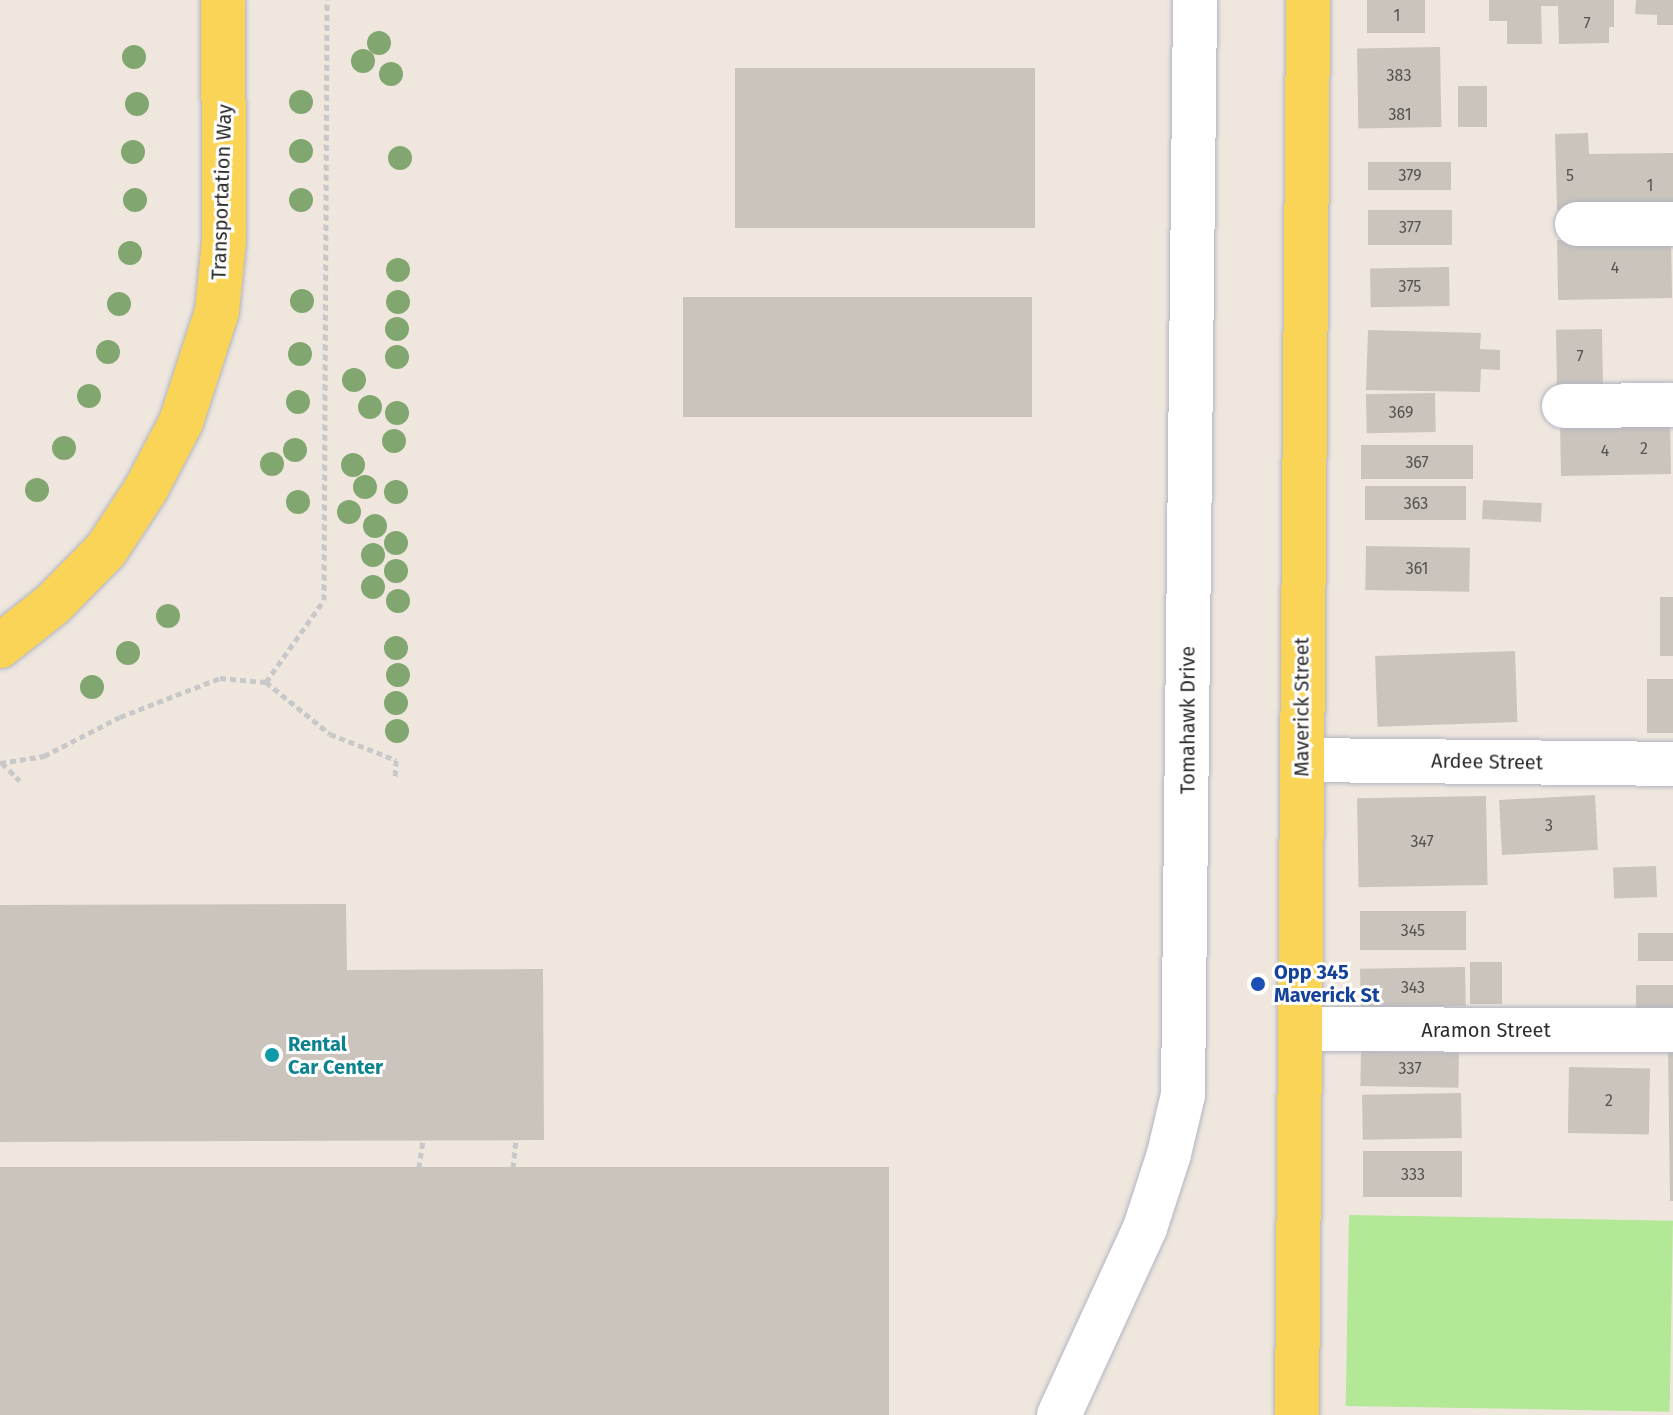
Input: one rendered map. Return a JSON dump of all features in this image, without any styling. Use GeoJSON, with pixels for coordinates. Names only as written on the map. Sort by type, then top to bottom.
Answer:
{"type":"FeatureCollection","features":[{"type":"Feature","properties":{"kind":"main road","name":"Transportation Way"},"geometry":{"type":"LineString","coordinates":[[0,646],[53,604],[106,550],[146,489],[181,422],[217,311],[223,255],[226,169],[223,0]]}},
{"type":"Feature","properties":{"kind":"main road","name":"Maverick Street"},"geometry":{"type":"LineString","coordinates":[[1297,1415],[1308,0]]}},
{"type":"Feature","properties":{"kind":"street","name":"Tomahawk Drive"},"geometry":{"type":"LineString","coordinates":[[1059,1415],[1145,1228],[1169,1154],[1183,1095],[1195,0]]}},
{"type":"Feature","properties":{"kind":"street"},"geometry":{"type":"LineString","coordinates":[[1577,224],[1673,224]]}},
{"type":"Feature","properties":{"kind":"street"},"geometry":{"type":"LineString","coordinates":[[1564,406],[1673,405]]}},
{"type":"Feature","properties":{"kind":"street","name":"Ardee Street"},"geometry":{"type":"LineString","coordinates":[[1302,760],[1673,764]]}},
{"type":"Feature","properties":{"kind":"street","name":"Aramon Street"},"geometry":{"type":"LineString","coordinates":[[1300,1029],[1673,1030]]}},
{"type":"Feature","properties":{"kind":"path"},"geometry":{"type":"LineString","coordinates":[[266,682],[324,600],[327,0]]}},
{"type":"Feature","properties":{"kind":"path"},"geometry":{"type":"LineString","coordinates":[[1,763],[44,756],[120,717],[220,678],[266,682],[330,734],[396,760],[395,779]]}},
{"type":"Feature","properties":{"kind":"path"},"geometry":{"type":"LineString","coordinates":[[1,763],[20,781]]}},
{"type":"Feature","properties":{"kind":"path"},"geometry":{"type":"LineString","coordinates":[[419,1168],[423,1140]]}},
{"type":"Feature","properties":{"kind":"path"},"geometry":{"type":"LineString","coordinates":[[513,1168],[516,1140]]}},
{"type":"Feature","properties":{"kind":"green space"},"geometry":{"type":"Polygon","coordinates":[[[1349,1215],[1673,1221],[1670,1412],[1346,1406],[1349,1215]]]}},
{"type":"Feature","properties":{"kind":"building"},"geometry":{"type":"Polygon","coordinates":[[[1367,0],[1425,0],[1425,33],[1367,33],[1367,0]]]}},
{"type":"Feature","properties":{"kind":"building"},"geometry":{"type":"Polygon","coordinates":[[[1489,0],[1614,0],[1614,27],[1609,27],[1609,43],[1559,44],[1558,6],[1541,6],[1542,44],[1507,44],[1507,21],[1489,21],[1489,0]]]}},
{"type":"Feature","properties":{"kind":"building"},"geometry":{"type":"Polygon","coordinates":[[[1636,0],[1673,0],[1673,25],[1657,25],[1657,15],[1635,14],[1636,0]]]}},
{"type":"Feature","properties":{"kind":"building"},"geometry":{"type":"Polygon","coordinates":[[[1440,47],[1441,127],[1358,128],[1357,48],[1440,47]]]}},
{"type":"Feature","properties":{"kind":"building"},"geometry":{"type":"Polygon","coordinates":[[[735,68],[1035,68],[1035,228],[735,228],[735,68]]]}},
{"type":"Feature","properties":{"kind":"building"},"geometry":{"type":"Polygon","coordinates":[[[1458,86],[1487,86],[1487,127],[1458,127],[1458,86]]]}},
{"type":"Feature","properties":{"kind":"building"},"geometry":{"type":"Polygon","coordinates":[[[1588,133],[1589,154],[1673,153],[1673,209],[1557,210],[1555,134],[1588,133]]]}},
{"type":"Feature","properties":{"kind":"building"},"geometry":{"type":"Polygon","coordinates":[[[1368,162],[1451,162],[1451,190],[1368,190],[1368,162]]]}},
{"type":"Feature","properties":{"kind":"building"},"geometry":{"type":"Polygon","coordinates":[[[1368,210],[1452,210],[1452,245],[1368,245],[1368,210]]]}},
{"type":"Feature","properties":{"kind":"building"},"geometry":{"type":"Polygon","coordinates":[[[1671,238],[1672,298],[1558,300],[1557,240],[1671,238]]]}},
{"type":"Feature","properties":{"kind":"building"},"geometry":{"type":"Polygon","coordinates":[[[1449,267],[1450,306],[1371,307],[1370,268],[1449,267]]]}},
{"type":"Feature","properties":{"kind":"building"},"geometry":{"type":"Polygon","coordinates":[[[683,297],[1032,297],[1032,417],[683,417],[683,297]]]}},
{"type":"Feature","properties":{"kind":"building"},"geometry":{"type":"Polygon","coordinates":[[[1602,329],[1603,385],[1557,386],[1556,330],[1602,329]]]}},
{"type":"Feature","properties":{"kind":"building"},"geometry":{"type":"Polygon","coordinates":[[[1368,330],[1481,333],[1480,349],[1500,350],[1500,370],[1481,369],[1480,392],[1366,390],[1368,330]]]}},
{"type":"Feature","properties":{"kind":"building"},"geometry":{"type":"Polygon","coordinates":[[[1435,393],[1436,432],[1367,433],[1366,394],[1435,393]]]}},
{"type":"Feature","properties":{"kind":"building"},"geometry":{"type":"Polygon","coordinates":[[[1670,417],[1671,474],[1561,476],[1560,419],[1670,417]]]}},
{"type":"Feature","properties":{"kind":"building"},"geometry":{"type":"Polygon","coordinates":[[[1361,445],[1473,445],[1473,479],[1361,479],[1361,445]]]}},
{"type":"Feature","properties":{"kind":"building"},"geometry":{"type":"Polygon","coordinates":[[[1365,486],[1466,486],[1466,520],[1365,520],[1365,486]]]}},
{"type":"Feature","properties":{"kind":"building"},"geometry":{"type":"Polygon","coordinates":[[[1483,500],[1542,503],[1541,522],[1482,519],[1483,500]]]}},
{"type":"Feature","properties":{"kind":"building"},"geometry":{"type":"Polygon","coordinates":[[[1366,546],[1470,548],[1469,592],[1365,590],[1366,546]]]}},
{"type":"Feature","properties":{"kind":"building"},"geometry":{"type":"Polygon","coordinates":[[[1660,597],[1673,597],[1673,656],[1660,656],[1660,597]]]}},
{"type":"Feature","properties":{"kind":"building"},"geometry":{"type":"Polygon","coordinates":[[[1515,651],[1517,722],[1378,727],[1375,656],[1515,651]]]}},
{"type":"Feature","properties":{"kind":"building"},"geometry":{"type":"Polygon","coordinates":[[[1647,679],[1673,679],[1673,733],[1647,733],[1647,679]]]}},
{"type":"Feature","properties":{"kind":"building"},"geometry":{"type":"Polygon","coordinates":[[[1595,795],[1598,850],[1502,855],[1499,800],[1595,795]]]}},
{"type":"Feature","properties":{"kind":"building"},"geometry":{"type":"Polygon","coordinates":[[[1486,796],[1488,885],[1359,887],[1357,798],[1486,796]]]}},
{"type":"Feature","properties":{"kind":"building"},"geometry":{"type":"Polygon","coordinates":[[[1656,866],[1657,897],[1614,898],[1613,868],[1656,866]]]}},
{"type":"Feature","properties":{"kind":"building","name":"Rental Car Center"},"geometry":{"type":"Polygon","coordinates":[[[346,904],[347,970],[543,969],[544,1140],[0,1142],[0,905],[346,904]]]}},
{"type":"Feature","properties":{"kind":"building"},"geometry":{"type":"Polygon","coordinates":[[[1360,911],[1466,911],[1466,950],[1360,950],[1360,911]]]}},
{"type":"Feature","properties":{"kind":"building"},"geometry":{"type":"Polygon","coordinates":[[[1638,933],[1673,933],[1673,961],[1638,961],[1638,933]]]}},
{"type":"Feature","properties":{"kind":"building"},"geometry":{"type":"Polygon","coordinates":[[[1470,962],[1502,962],[1502,1004],[1470,1004],[1470,962]]]}},
{"type":"Feature","properties":{"kind":"building"},"geometry":{"type":"Polygon","coordinates":[[[1465,967],[1466,1006],[1361,1008],[1360,969],[1465,967]]]}},
{"type":"Feature","properties":{"kind":"building"},"geometry":{"type":"Polygon","coordinates":[[[1636,985],[1673,985],[1673,1015],[1636,1015],[1636,985]]]}},
{"type":"Feature","properties":{"kind":"building"},"geometry":{"type":"Polygon","coordinates":[[[1668,1049],[1673,1049],[1673,1201],[1670,1201],[1668,1049]]]}},
{"type":"Feature","properties":{"kind":"building"},"geometry":{"type":"Polygon","coordinates":[[[1361,1051],[1459,1053],[1458,1088],[1360,1086],[1361,1051]]]}},
{"type":"Feature","properties":{"kind":"building"},"geometry":{"type":"Polygon","coordinates":[[[1569,1067],[1650,1068],[1649,1134],[1568,1133],[1569,1067]]]}},
{"type":"Feature","properties":{"kind":"building"},"geometry":{"type":"Polygon","coordinates":[[[1461,1093],[1462,1138],[1363,1140],[1362,1095],[1461,1093]]]}},
{"type":"Feature","properties":{"kind":"building"},"geometry":{"type":"Polygon","coordinates":[[[1363,1151],[1462,1151],[1462,1197],[1363,1197],[1363,1151]]]}},
{"type":"Feature","properties":{"kind":"building"},"geometry":{"type":"Polygon","coordinates":[[[0,1167],[889,1167],[889,1415],[0,1415],[0,1167]]]}},
{"type":"Feature","properties":{"kind":"place","name":"Opp 345 Maverick St"},"geometry":{"type":"Point","coordinates":[1258,984]}},
{"type":"Feature","properties":{"kind":"place","name":"Rental Car Center"},"geometry":{"type":"Point","coordinates":[272,1055]}}]}
